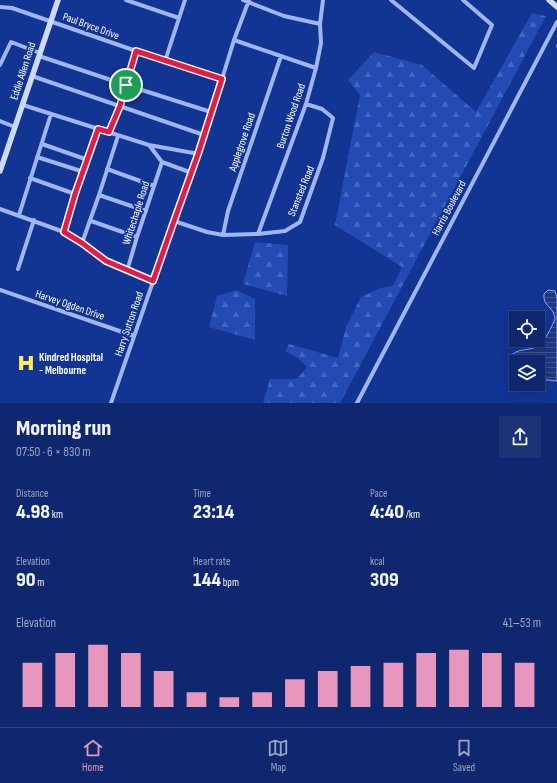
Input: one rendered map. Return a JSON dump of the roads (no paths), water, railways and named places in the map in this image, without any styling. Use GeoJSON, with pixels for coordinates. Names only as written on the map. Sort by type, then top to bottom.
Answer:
{"type":"FeatureCollection","features":[{"type":"Feature","properties":{"kind":"street","name":"Eddie Allen Road"},"geometry":{"type":"LineString","coordinates":[[0,172],[58,0]]}},
{"type":"Feature","properties":{"kind":"street"},"geometry":{"type":"LineString","coordinates":[[126,0],[179,18]]}},
{"type":"Feature","properties":{"kind":"street"},"geometry":{"type":"LineString","coordinates":[[165,61],[185,0]]}},
{"type":"Feature","properties":{"kind":"street"},"geometry":{"type":"LineString","coordinates":[[243,0],[249,1],[284,16],[320,24]]}},
{"type":"Feature","properties":{"kind":"street","name":"Burton Wood Road"},"geometry":{"type":"LineString","coordinates":[[258,234],[306,104],[316,68],[321,43],[320,24],[323,0]]}},
{"type":"Feature","properties":{"kind":"street"},"geometry":{"type":"LineString","coordinates":[[391,0],[474,68],[492,25],[463,0]]}},
{"type":"Feature","properties":{"kind":"street"},"geometry":{"type":"LineString","coordinates":[[549,0],[557,7]]}},
{"type":"Feature","properties":{"kind":"street","name":"Harry Sutton Road"},"geometry":{"type":"LineString","coordinates":[[111,403],[192,173],[234,40],[249,1]]}},
{"type":"Feature","properties":{"kind":"street","name":"Paul Bryce Drive"},"geometry":{"type":"LineString","coordinates":[[0,7],[12,8],[165,61],[222,79]]}},
{"type":"Feature","properties":{"kind":"street","name":"Harris Boulevard"},"geometry":{"type":"LineString","coordinates":[[357,403],[557,22]]}},
{"type":"Feature","properties":{"kind":"street"},"geometry":{"type":"LineString","coordinates":[[234,40],[316,68]]}},
{"type":"Feature","properties":{"kind":"street"},"geometry":{"type":"LineString","coordinates":[[0,66],[11,42],[39,55],[211,112]]}},
{"type":"Feature","properties":{"kind":"street"},"geometry":{"type":"LineString","coordinates":[[109,132],[120,106],[136,51]]}},
{"type":"Feature","properties":{"kind":"street","name":"Applegrove Road"},"geometry":{"type":"LineString","coordinates":[[223,234],[228,211],[281,56]]}},
{"type":"Feature","properties":{"kind":"street"},"geometry":{"type":"LineString","coordinates":[[32,76],[204,135]]}},
{"type":"Feature","properties":{"kind":"street"},"geometry":{"type":"LineString","coordinates":[[23,104],[149,145],[198,154]]}},
{"type":"Feature","properties":{"kind":"street","name":"Stansted Road"},"geometry":{"type":"LineString","coordinates":[[174,221],[207,232],[223,234],[258,234],[285,231],[300,222],[323,158],[332,118],[322,109],[306,104]]}},
{"type":"Feature","properties":{"kind":"street"},"geometry":{"type":"LineString","coordinates":[[19,214],[51,114]]}},
{"type":"Feature","properties":{"kind":"street"},"geometry":{"type":"LineString","coordinates":[[0,121],[15,127]]}},
{"type":"Feature","properties":{"kind":"street"},"geometry":{"type":"LineString","coordinates":[[64,232],[75,194],[98,129]]}},
{"type":"Feature","properties":{"kind":"street"},"geometry":{"type":"LineString","coordinates":[[82,243],[100,196],[107,168],[118,136]]}},
{"type":"Feature","properties":{"kind":"street"},"geometry":{"type":"LineString","coordinates":[[42,144],[88,160]]}},
{"type":"Feature","properties":{"kind":"street"},"geometry":{"type":"LineString","coordinates":[[149,145],[162,162],[192,173]]}},
{"type":"Feature","properties":{"kind":"street"},"geometry":{"type":"LineString","coordinates":[[38,157],[84,172]]}},
{"type":"Feature","properties":{"kind":"street","name":"Whitechaple Road"},"geometry":{"type":"LineString","coordinates":[[127,271],[136,237],[162,162]]}},
{"type":"Feature","properties":{"kind":"street"},"geometry":{"type":"LineString","coordinates":[[107,168],[154,186]]}},
{"type":"Feature","properties":{"kind":"street"},"geometry":{"type":"LineString","coordinates":[[30,178],[75,194]]}},
{"type":"Feature","properties":{"kind":"street"},"geometry":{"type":"LineString","coordinates":[[100,196],[146,211]]}},
{"type":"Feature","properties":{"kind":"street"},"geometry":{"type":"LineString","coordinates":[[0,209],[19,214],[64,232],[106,261],[153,281]]}},
{"type":"Feature","properties":{"kind":"street"},"geometry":{"type":"LineString","coordinates":[[18,269],[34,220]]}},
{"type":"Feature","properties":{"kind":"street"},"geometry":{"type":"LineString","coordinates":[[91,221],[136,237]]}},
{"type":"Feature","properties":{"kind":"street","name":"Harvey Ogden Drive"},"geometry":{"type":"LineString","coordinates":[[0,290],[134,336]]}},
{"type":"Feature","properties":{"kind":"place","name":"Kindred Hospital - Melbourne"},"geometry":{"type":"Point","coordinates":[26,363]}}]}
